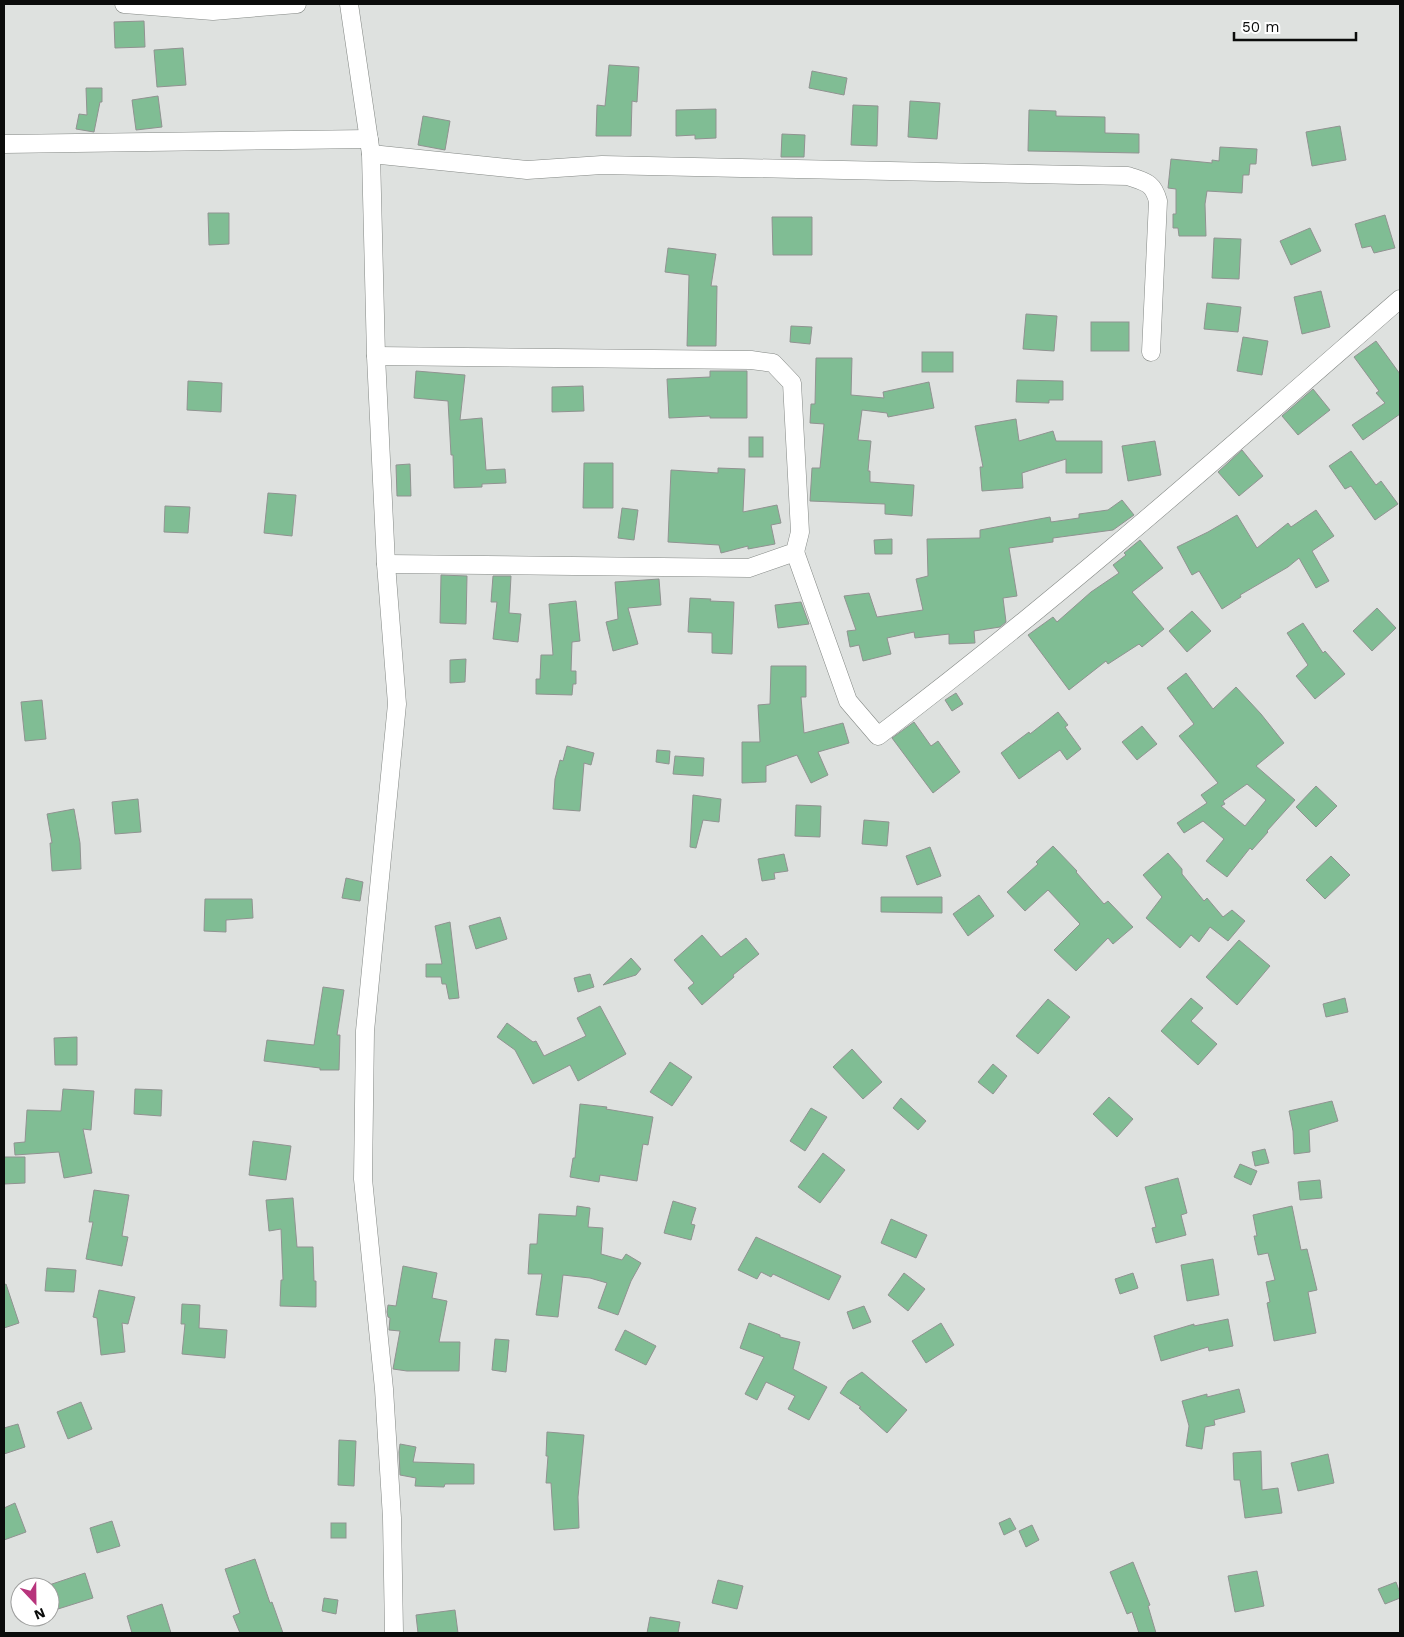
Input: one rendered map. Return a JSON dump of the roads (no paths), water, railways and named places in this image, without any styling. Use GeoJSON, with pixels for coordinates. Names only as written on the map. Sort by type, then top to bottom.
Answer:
{"type":"FeatureCollection","features":[{"type":"Feature","properties":{"kind":"street"},"geometry":{"type":"LineString","coordinates":[[124,4],[213,11],[297,4]]}},
{"type":"Feature","properties":{"kind":"street"},"geometry":{"type":"LineString","coordinates":[[348,4],[370,147],[376,356],[386,564],[397,704],[365,1032],[363,1179],[384,1389],[392,1518],[394,1633]]}},
{"type":"Feature","properties":{"kind":"street"},"geometry":{"type":"LineString","coordinates":[[4,144],[370,147],[528,170],[602,165],[1128,176],[1150,183],[1158,201],[1151,352]]}},
{"type":"Feature","properties":{"kind":"street"},"geometry":{"type":"LineString","coordinates":[[376,356],[751,360],[773,363],[792,383],[800,532],[795,552],[848,701],[878,736],[943,687],[1186,486],[1400,299]]}},
{"type":"Feature","properties":{"kind":"street"},"geometry":{"type":"LineString","coordinates":[[386,564],[750,568],[795,552]]}}]}
